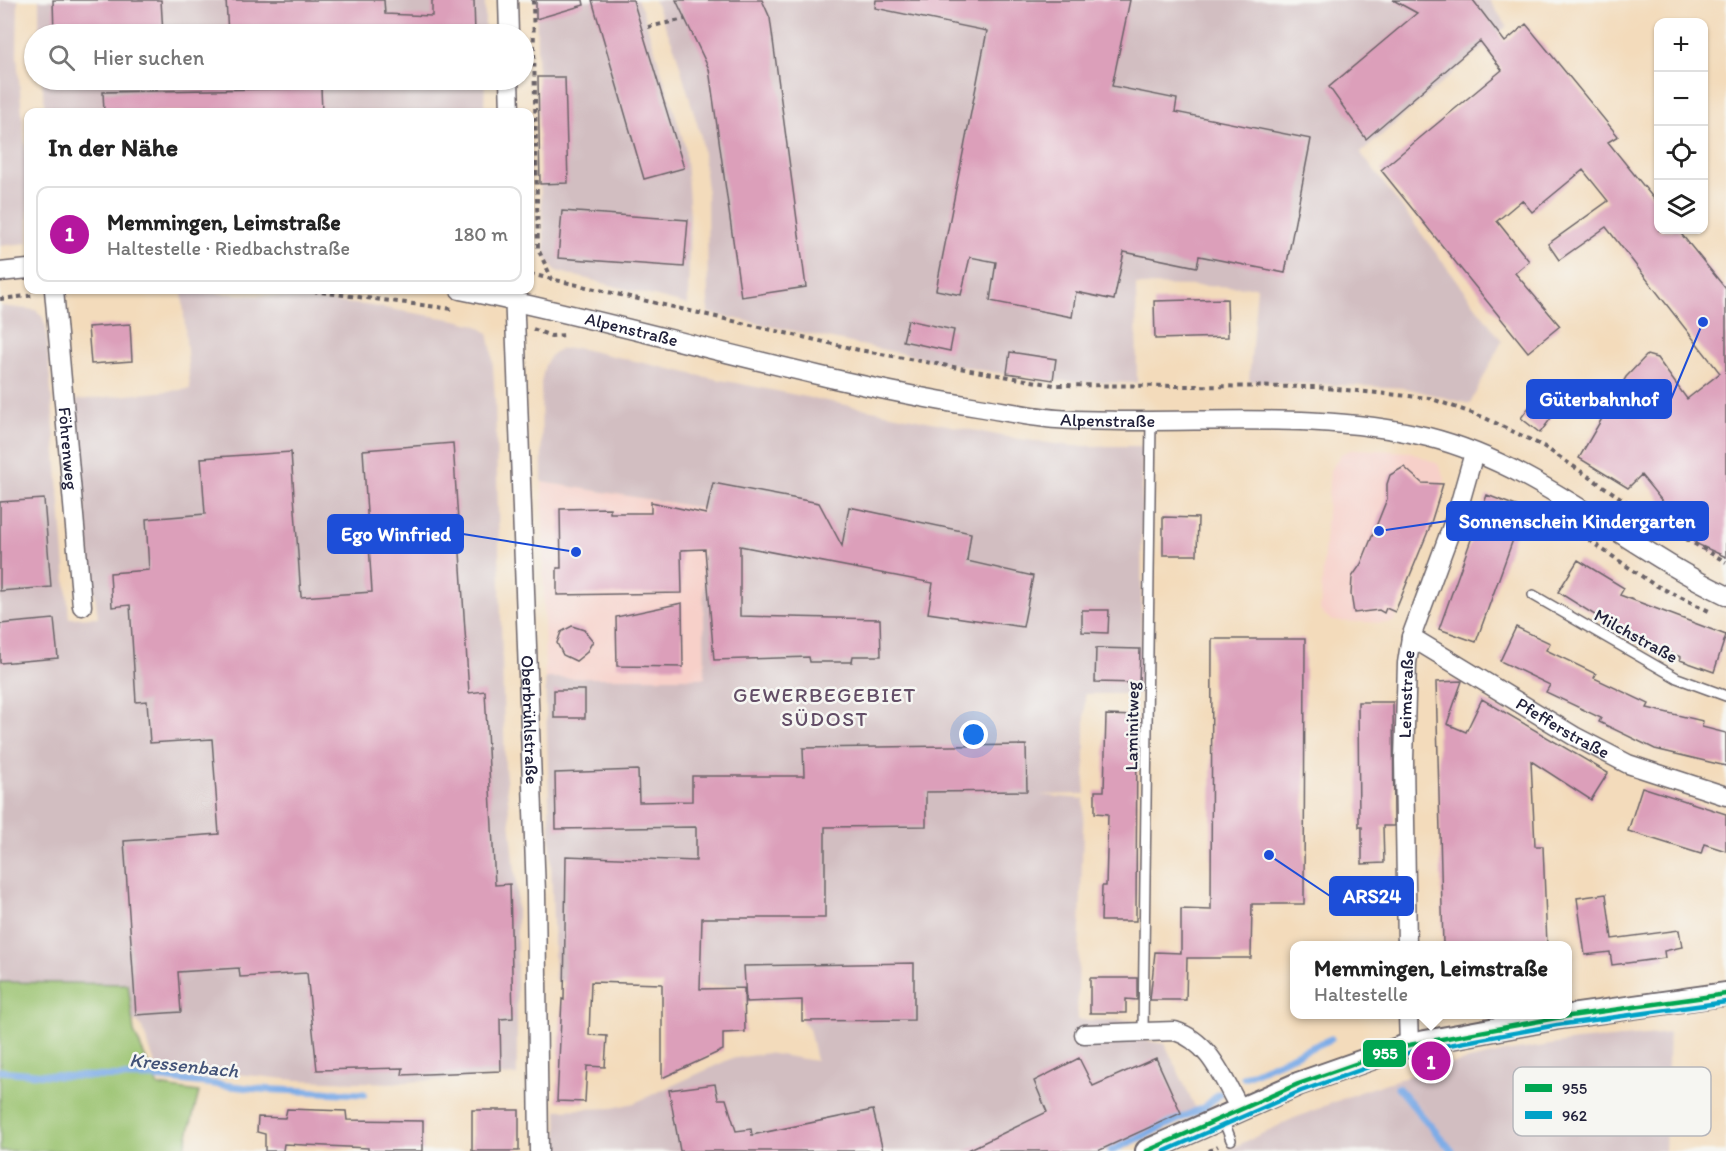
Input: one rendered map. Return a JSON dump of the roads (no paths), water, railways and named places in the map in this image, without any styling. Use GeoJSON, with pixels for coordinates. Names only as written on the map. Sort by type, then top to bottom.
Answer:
{"type":"FeatureCollection","features":[{"type":"Feature","properties":{"kind":"street"},"geometry":{"type":"LineString","coordinates":[[508,0],[509,24]]}},
{"type":"Feature","properties":{"kind":"street"},"geometry":{"type":"LineString","coordinates":[[509,90],[510,108]]}},
{"type":"Feature","properties":{"kind":"street"},"geometry":{"type":"LineString","coordinates":[[0,272],[24,269]]}},
{"type":"Feature","properties":{"kind":"street","name":"Föhrenweg"},"geometry":{"type":"LineString","coordinates":[[54,294],[82,606]]}},
{"type":"Feature","properties":{"kind":"street","name":"Alpenstraße"},"geometry":{"type":"LineString","coordinates":[[497,294],[515,296],[800,373],[927,399],[1058,419],[1284,420],[1357,425],[1429,438],[1474,453],[1539,483],[1667,563],[1726,595]]}},
{"type":"Feature","properties":{"kind":"street","name":"Oberbrühlstraße"},"geometry":{"type":"LineString","coordinates":[[515,296],[536,893],[539,1151]]}},
{"type":"Feature","properties":{"kind":"street","name":"Leimstraße"},"geometry":{"type":"LineString","coordinates":[[1407,941],[1404,760],[1407,663],[1411,637],[1457,513],[1474,453]]}},
{"type":"Feature","properties":{"kind":"street","name":"Pfefferstraße"},"geometry":{"type":"LineString","coordinates":[[1411,637],[1574,736],[1628,765],[1726,796]]}},
{"type":"Feature","properties":{"kind":"street"},"geometry":{"type":"LineString","coordinates":[[1572,1016],[1726,994]]}},
{"type":"Feature","properties":{"kind":"street"},"geometry":{"type":"LineString","coordinates":[[1408,1019],[1409,1045]]}},
{"type":"Feature","properties":{"kind":"street"},"geometry":{"type":"LineString","coordinates":[[1147,1151],[1298,1083],[1409,1045],[1551,1019]]}},
{"type":"Feature","properties":{"kind":"street"},"geometry":{"type":"LineString","coordinates":[[1084,1034],[1175,1031],[1200,1044],[1231,1113]]}},
{"type":"Feature","properties":{"kind":"lane","name":"Laminitweg"},"geometry":{"type":"LineString","coordinates":[[1143,1031],[1151,421]]}},
{"type":"Feature","properties":{"kind":"lane","name":"Milchstraße"},"geometry":{"type":"LineString","coordinates":[[1533,595],[1677,678],[1726,696]]}},
{"type":"Feature","properties":{"kind":"lane"},"geometry":{"type":"LineString","coordinates":[[1231,1113],[1231,1140]]}},
{"type":"Feature","properties":{"kind":"waterway","name":"Kressenbach"},"geometry":{"type":"LineString","coordinates":[[1244,1077],[1331,1039]]}},
{"type":"Feature","properties":{"kind":"waterway","name":"Kressenbach"},"geometry":{"type":"LineString","coordinates":[[0,1071],[59,1076],[153,1077],[258,1089],[364,1094]]}},
{"type":"Feature","properties":{"kind":"waterway","name":"Kressenbach"},"geometry":{"type":"LineString","coordinates":[[1398,1088],[1452,1151]]}},
{"type":"Feature","properties":{"kind":"waterway","name":"Kressenbach"},"geometry":{"type":"LineString","coordinates":[[1111,1151],[1205,1107],[1219,1094]]}},
{"type":"Feature","properties":{"kind":"place","name":"Güterbahnhof"},"geometry":{"type":"Point","coordinates":[1703,322]}},
{"type":"Feature","properties":{"kind":"place","name":"Sonnenschein Kindergarten"},"geometry":{"type":"Point","coordinates":[1379,531]}},
{"type":"Feature","properties":{"kind":"place","name":"Ego Winfried"},"geometry":{"type":"Point","coordinates":[576,552]}},
{"type":"Feature","properties":{"kind":"place","name":"ARS24"},"geometry":{"type":"Point","coordinates":[1269,855]}},
{"type":"Feature","properties":{"kind":"place","name":"Memmingen, Leimstraße"},"geometry":{"type":"Point","coordinates":[1431,1061]}},
{"type":"Feature","properties":{"kind":"district","name":"GEWERBEGEBIET SÜDOST"},"geometry":{"type":"Point","coordinates":[825,707]}}]}
